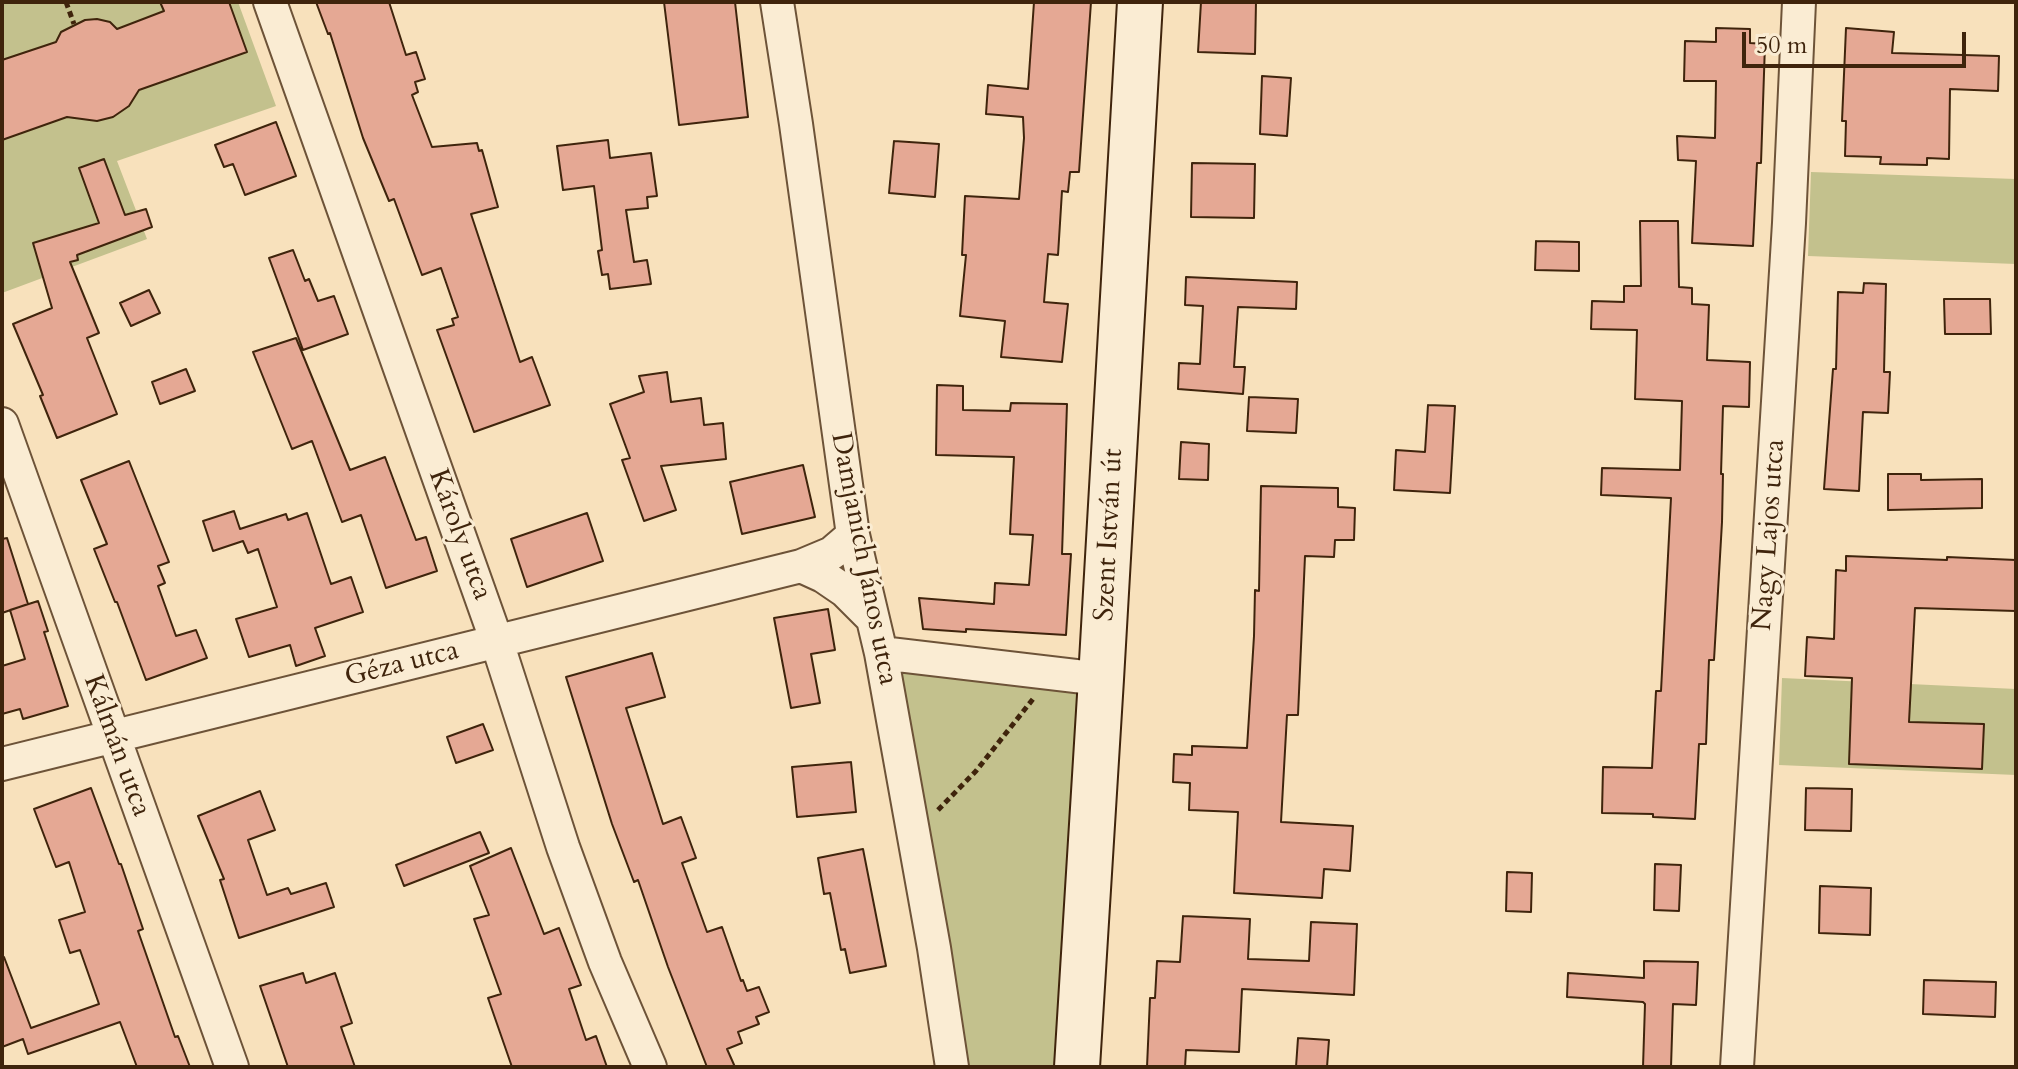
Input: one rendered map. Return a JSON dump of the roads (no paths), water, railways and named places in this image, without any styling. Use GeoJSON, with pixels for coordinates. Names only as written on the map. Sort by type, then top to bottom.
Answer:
{"type":"FeatureCollection","features":[{"type":"Feature","properties":{"kind":"street","name":"Károly utca"},"geometry":{"type":"LineString","coordinates":[[270,2],[497,642],[563,847],[605,962],[650,1067]]}},
{"type":"Feature","properties":{"kind":"street","name":"Damjanich János utca"},"geometry":{"type":"LineString","coordinates":[[777,2],[853,535],[881,653],[952,1067]]}},
{"type":"Feature","properties":{"kind":"street","name":"Szent István út"},"geometry":{"type":"LineString","coordinates":[[1077,1067],[1140,2]]}},
{"type":"Feature","properties":{"kind":"street","name":"Nagy Lajos utca"},"geometry":{"type":"LineString","coordinates":[[1737,1067],[1789,223],[1799,2]]}},
{"type":"Feature","properties":{"kind":"street","name":"Kálmán utca"},"geometry":{"type":"LineString","coordinates":[[2,424],[232,1067]]}},
{"type":"Feature","properties":{"kind":"street","name":"Géza utca"},"geometry":{"type":"LineString","coordinates":[[2,764],[801,566],[832,553],[853,535]]}},
{"type":"Feature","properties":{"kind":"street"},"geometry":{"type":"LineString","coordinates":[[801,566],[845,591],[874,620]]}},
{"type":"Feature","properties":{"kind":"street"},"geometry":{"type":"LineString","coordinates":[[881,653],[1101,679]]}}]}
